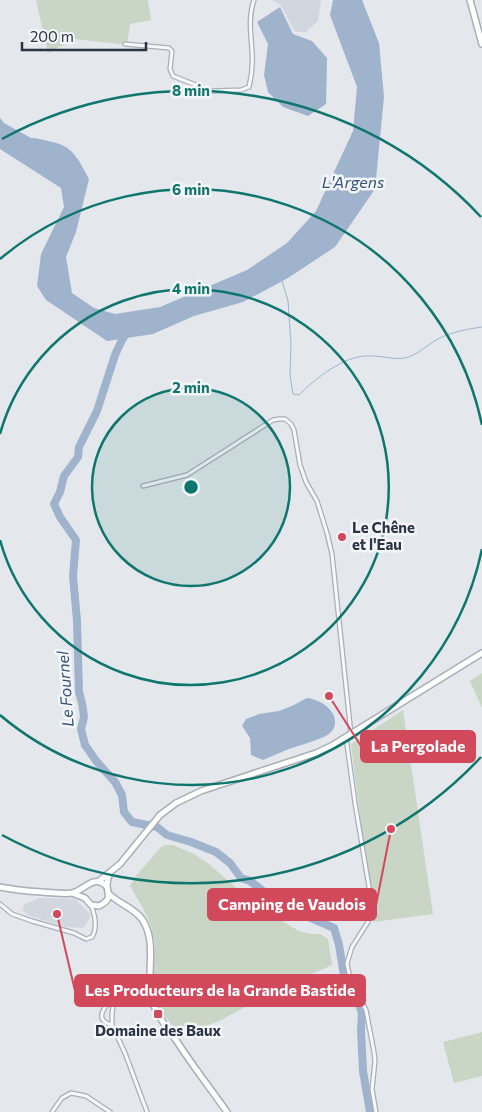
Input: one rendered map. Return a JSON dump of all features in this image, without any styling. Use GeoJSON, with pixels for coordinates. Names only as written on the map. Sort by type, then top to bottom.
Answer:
{"type":"FeatureCollection","features":[{"type":"Feature","properties":{"kind":"main road"},"geometry":{"type":"LineString","coordinates":[[470,0],[482,44]]}},
{"type":"Feature","properties":{"kind":"main road"},"geometry":{"type":"LineString","coordinates":[[72,893],[92,882],[99,881],[110,872],[126,858],[149,827],[176,803],[201,791],[316,752],[349,735],[482,653]]}},
{"type":"Feature","properties":{"kind":"main road"},"geometry":{"type":"LineString","coordinates":[[110,872],[107,887],[109,894],[115,900],[136,912],[146,926],[149,935],[149,988],[153,1004],[160,1017],[227,1112]]}},
{"type":"Feature","properties":{"kind":"main road"},"geometry":{"type":"LineString","coordinates":[[99,881],[107,887]]}},
{"type":"Feature","properties":{"kind":"main road"},"geometry":{"type":"LineString","coordinates":[[86,886],[85,898],[91,905],[99,906],[115,900]]}},
{"type":"Feature","properties":{"kind":"main road"},"geometry":{"type":"LineString","coordinates":[[0,887],[32,892],[72,893],[85,898]]}},
{"type":"Feature","properties":{"kind":"main road"},"geometry":{"type":"LineString","coordinates":[[106,902],[109,894]]}},
{"type":"Feature","properties":{"kind":"street"},"geometry":{"type":"LineString","coordinates":[[126,44],[169,48],[172,51],[170,69],[173,76],[211,92],[241,90],[249,87],[252,75],[251,10],[254,0]]}},
{"type":"Feature","properties":{"kind":"street"},"geometry":{"type":"LineString","coordinates":[[143,486],[187,474],[273,420],[285,420],[291,424],[294,430],[300,465],[306,482],[317,501],[332,554],[355,803],[371,899],[368,922],[352,947],[348,963],[350,980],[366,1010],[374,1052],[372,1089],[376,1112]]}},
{"type":"Feature","properties":{"kind":"street"},"geometry":{"type":"LineString","coordinates":[[0,904],[12,914],[86,939],[94,934],[95,916],[99,906]]}},
{"type":"Feature","properties":{"kind":"street"},"geometry":{"type":"LineString","coordinates":[[91,905],[95,916]]}},
{"type":"Feature","properties":{"kind":"street"},"geometry":{"type":"LineString","coordinates":[[112,1025],[106,1024],[102,1016],[103,1010],[114,998],[130,988],[149,988]]}},
{"type":"Feature","properties":{"kind":"street"},"geometry":{"type":"LineString","coordinates":[[121,993],[112,1011],[112,1025],[125,1053],[147,1112]]}},
{"type":"Feature","properties":{"kind":"street"},"geometry":{"type":"LineString","coordinates":[[52,1112],[62,1098],[71,1093],[86,1096],[110,1112]]}},
{"type":"Feature","properties":{"kind":"shaded area"},"geometry":{"type":"Polygon","coordinates":[[[272,0],[321,0],[318,21],[306,32],[295,32],[281,5],[272,0]]]}},
{"type":"Feature","properties":{"kind":"shaded area"},"geometry":{"type":"Polygon","coordinates":[[[39,898],[75,899],[91,915],[84,928],[66,927],[30,916],[22,910],[25,904],[39,898]]]}},
{"type":"Feature","properties":{"kind":"green space"},"geometry":{"type":"Polygon","coordinates":[[[36,0],[148,0],[151,20],[130,24],[127,45],[75,39],[48,53],[36,0]]]}},
{"type":"Feature","properties":{"kind":"green space"},"geometry":{"type":"Polygon","coordinates":[[[482,673],[482,708],[470,681],[482,673]]]}},
{"type":"Feature","properties":{"kind":"green space"},"geometry":{"type":"Polygon","coordinates":[[[403,710],[433,914],[373,922],[351,744],[403,710]]]}},
{"type":"Feature","properties":{"kind":"green space"},"geometry":{"type":"Polygon","coordinates":[[[173,845],[194,854],[272,915],[299,931],[320,934],[328,939],[332,965],[283,987],[221,1020],[180,1037],[163,1013],[155,993],[155,945],[151,926],[130,886],[135,877],[161,847],[173,845]]]}},
{"type":"Feature","properties":{"kind":"green space"},"geometry":{"type":"Polygon","coordinates":[[[482,1032],[482,1076],[454,1083],[443,1042],[482,1032]]]}},
{"type":"Feature","properties":{"kind":"water","name":"L'Argens"},"geometry":{"type":"Polygon","coordinates":[[[333,0],[362,0],[379,43],[384,97],[375,189],[335,247],[288,278],[243,302],[194,316],[153,334],[107,341],[46,300],[37,286],[41,254],[64,207],[61,188],[0,149],[0,118],[4,123],[40,143],[78,159],[89,179],[76,232],[66,257],[72,293],[94,308],[115,314],[160,307],[247,270],[287,243],[316,211],[353,131],[357,87],[330,15],[333,0]]]}},
{"type":"Feature","properties":{"kind":"water"},"geometry":{"type":"Polygon","coordinates":[[[280,7],[293,34],[312,41],[327,58],[326,104],[308,116],[283,107],[268,92],[264,75],[268,44],[257,22],[280,7]]]}},
{"type":"Feature","properties":{"kind":"water"},"geometry":{"type":"Polygon","coordinates":[[[307,698],[322,703],[331,711],[334,716],[335,726],[331,732],[328,735],[263,760],[251,755],[250,738],[242,726],[246,719],[259,714],[279,711],[307,698]]]}},
{"type":"Feature","properties":{"kind":"waterway","name":"L'Argens"},"geometry":{"type":"LineString","coordinates":[[34,142],[63,150],[75,163]]}},
{"type":"Feature","properties":{"kind":"waterway"},"geometry":{"type":"LineString","coordinates":[[282,281],[288,301],[291,344],[290,375],[293,394],[299,395],[321,376],[348,360],[367,356],[405,358],[414,355],[443,337],[460,331],[482,327]]}},
{"type":"Feature","properties":{"kind":"waterway","name":"Le Fournel"},"geometry":{"type":"LineString","coordinates":[[128,331],[115,355],[97,411],[79,447],[78,457],[64,476],[60,492],[54,504],[60,517],[76,540],[73,576],[77,621],[79,692],[84,717],[81,729],[85,745],[115,782],[122,795],[124,812],[132,822],[157,827],[167,835],[216,852],[230,863],[241,878],[250,881],[281,905],[334,928],[339,945],[345,982],[356,996],[362,1013],[363,1071],[370,1112]]}},
{"type":"Feature","properties":{"kind":"place","name":"Le Chêne et l'Eau"},"geometry":{"type":"Point","coordinates":[342,537]}},
{"type":"Feature","properties":{"kind":"place","name":"La Pergolade"},"geometry":{"type":"Point","coordinates":[329,696]}},
{"type":"Feature","properties":{"kind":"place","name":"Camping de Vaudois"},"geometry":{"type":"Point","coordinates":[391,829]}},
{"type":"Feature","properties":{"kind":"place","name":"Les Producteurs de la Grande Bastide"},"geometry":{"type":"Point","coordinates":[57,914]}},
{"type":"Feature","properties":{"kind":"place","name":"Domaine des Baux"},"geometry":{"type":"Point","coordinates":[158,1014]}}]}
